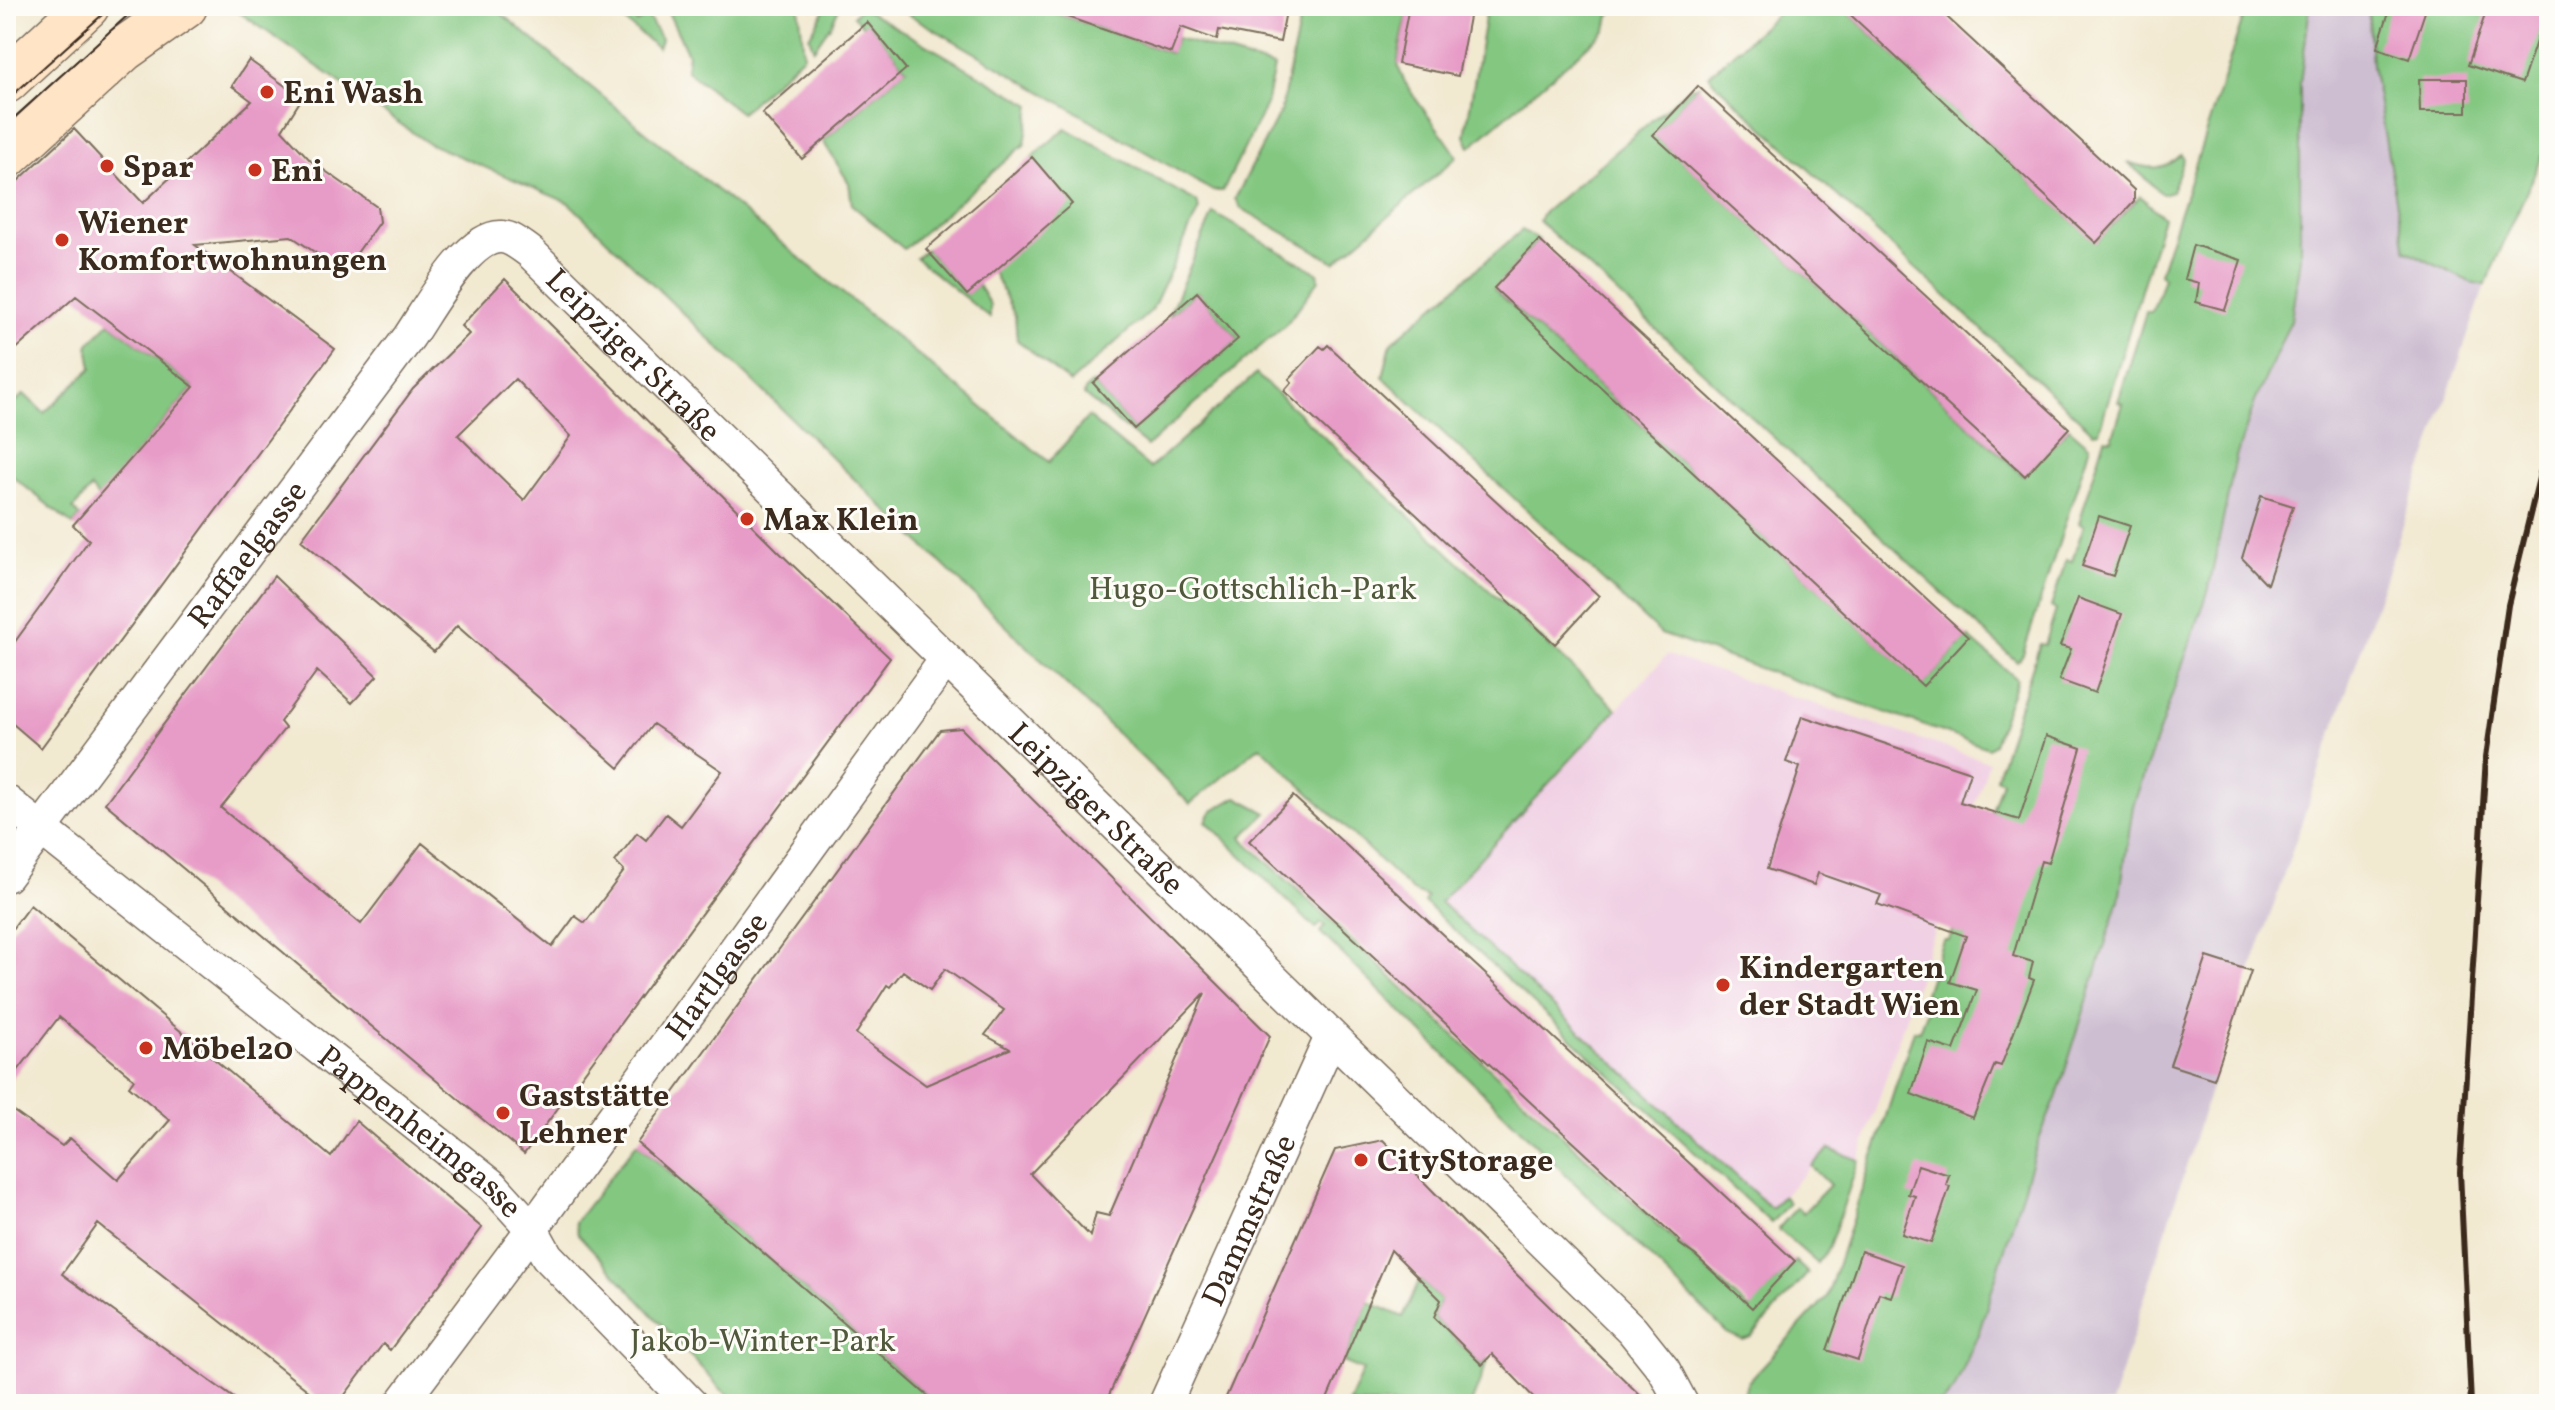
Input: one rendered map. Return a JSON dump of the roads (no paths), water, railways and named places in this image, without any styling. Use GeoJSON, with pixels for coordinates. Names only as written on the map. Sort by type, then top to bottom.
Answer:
{"type":"FeatureCollection","features":[{"type":"Feature","properties":{"kind":"main road"},"geometry":{"type":"LineString","coordinates":[[6,81],[87,6]]}},
{"type":"Feature","properties":{"kind":"main road"},"geometry":{"type":"LineString","coordinates":[[6,157],[124,49],[185,6]]}},
{"type":"Feature","properties":{"kind":"street","name":"Leipziger Straße"},"geometry":{"type":"LineString","coordinates":[[491,238],[503,237],[530,252],[944,662],[1158,865],[1632,1330],[1664,1370],[1682,1404]]}},
{"type":"Feature","properties":{"kind":"street","name":"Raffaelgasse"},"geometry":{"type":"LineString","coordinates":[[6,876],[409,337],[470,250],[491,238]]}},
{"type":"Feature","properties":{"kind":"street","name":"Hartlgasse"},"geometry":{"type":"LineString","coordinates":[[401,1404],[944,662]]}},
{"type":"Feature","properties":{"kind":"street","name":"Pappenheimgasse"},"geometry":{"type":"LineString","coordinates":[[6,801],[493,1186],[532,1229],[547,1256],[691,1404]]}},
{"type":"Feature","properties":{"kind":"street","name":"Dammstraße"},"geometry":{"type":"LineString","coordinates":[[1165,1404],[1331,1037]]}},
{"type":"Feature","properties":{"kind":"tram line"},"geometry":{"type":"LineString","coordinates":[[6,101],[112,6]]}},
{"type":"Feature","properties":{"kind":"tram line"},"geometry":{"type":"LineString","coordinates":[[6,125],[138,6]]}},
{"type":"Feature","properties":{"kind":"railway"},"geometry":{"type":"LineString","coordinates":[[2471,1404],[2460,1172],[2486,757],[2508,605],[2549,437]]}},
{"type":"Feature","properties":{"kind":"place","name":"Eni Wash"},"geometry":{"type":"Point","coordinates":[267,92]}},
{"type":"Feature","properties":{"kind":"place","name":"Spar"},"geometry":{"type":"Point","coordinates":[107,166]}},
{"type":"Feature","properties":{"kind":"place","name":"Eni"},"geometry":{"type":"Point","coordinates":[255,170]}},
{"type":"Feature","properties":{"kind":"place","name":"Wiener Komfortwohnungen"},"geometry":{"type":"Point","coordinates":[62,240]}},
{"type":"Feature","properties":{"kind":"place","name":"Max Klein"},"geometry":{"type":"Point","coordinates":[747,519]}},
{"type":"Feature","properties":{"kind":"place","name":"Kindergarten der Stadt Wien"},"geometry":{"type":"Point","coordinates":[1723,985]}},
{"type":"Feature","properties":{"kind":"place","name":"Möbel20"},"geometry":{"type":"Point","coordinates":[146,1048]}},
{"type":"Feature","properties":{"kind":"place","name":"Gaststätte Lehner"},"geometry":{"type":"Point","coordinates":[503,1113]}},
{"type":"Feature","properties":{"kind":"place","name":"CityStorage"},"geometry":{"type":"Point","coordinates":[1361,1160]}},
{"type":"Feature","properties":{"kind":"park label","name":"Hugo-Gottschlich-Park"},"geometry":{"type":"Point","coordinates":[1253,588]}},
{"type":"Feature","properties":{"kind":"park label","name":"Jakob-Winter-Park"},"geometry":{"type":"Point","coordinates":[763,1340]}}]}
